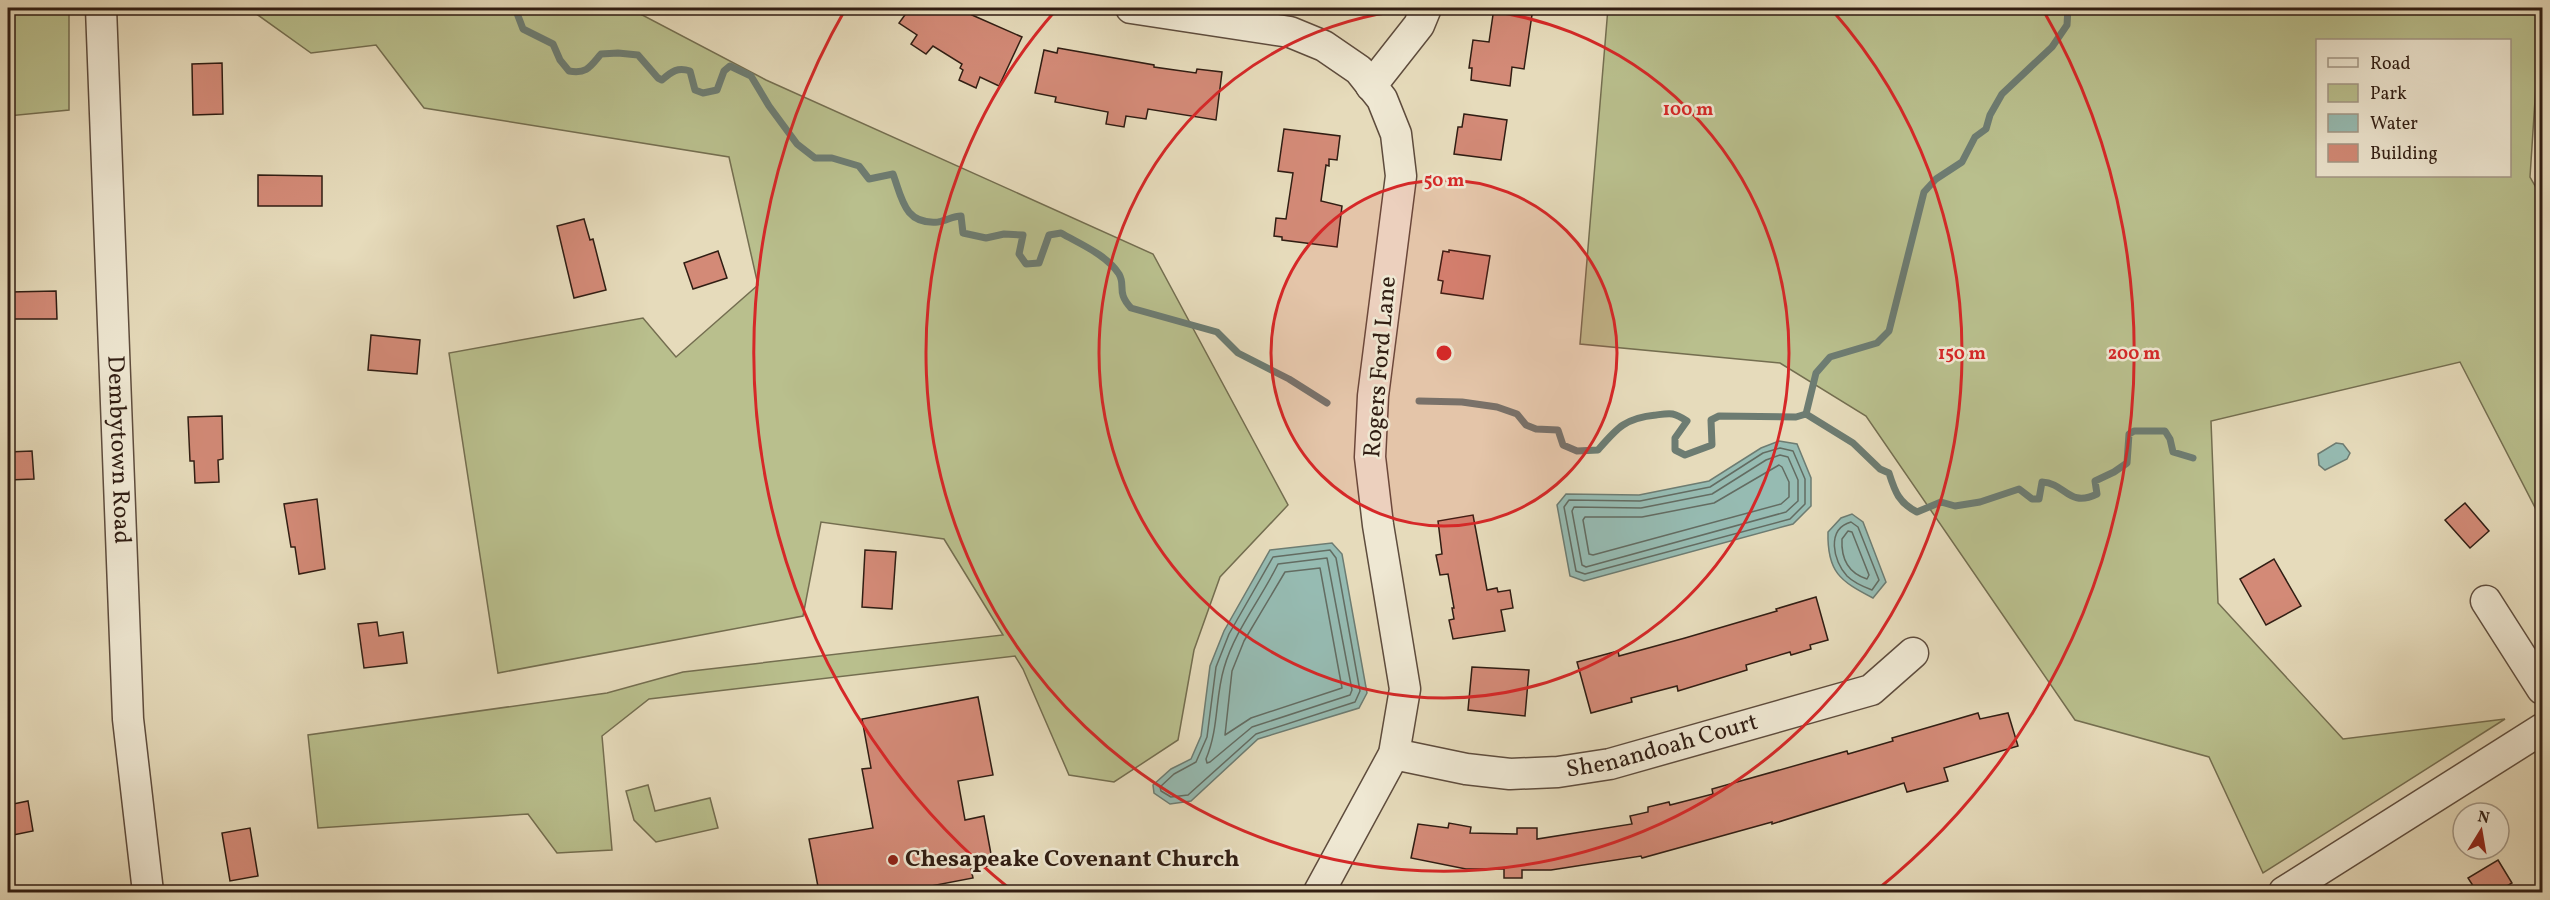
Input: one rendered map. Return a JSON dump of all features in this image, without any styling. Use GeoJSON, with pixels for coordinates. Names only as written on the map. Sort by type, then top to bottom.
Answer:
{"type":"FeatureCollection","features":[{"type":"Feature","properties":{"kind":"street","name":"Dembytown Road"},"geometry":{"type":"LineString","coordinates":[[101,8],[128,719],[148,892]]}},
{"type":"Feature","properties":{"kind":"street","name":"Rogers Ford Lane"},"geometry":{"type":"LineString","coordinates":[[1131,8],[1290,32],[1324,46],[1359,70],[1382,99],[1396,134],[1401,176],[1373,396],[1370,457],[1378,525],[1405,689],[1394,754],[1319,892]]}},
{"type":"Feature","properties":{"kind":"street"},"geometry":{"type":"LineString","coordinates":[[1371,86],[1419,25],[1426,8]]}},
{"type":"Feature","properties":{"kind":"street"},"geometry":{"type":"LineString","coordinates":[[2486,601],[2542,689]]}},
{"type":"Feature","properties":{"kind":"street","name":"Shenandoah Court"},"geometry":{"type":"LineString","coordinates":[[1394,754],[1466,769],[1510,774],[1558,772],[1610,764],[1871,690],[1913,653]]}},
{"type":"Feature","properties":{"kind":"street"},"geometry":{"type":"LineString","coordinates":[[2284,892],[2542,729]]}},
{"type":"Feature","properties":{"kind":"green space"},"geometry":{"type":"Polygon","coordinates":[[[8,8],[69,8],[69,110],[8,116],[8,8]]]}},
{"type":"Feature","properties":{"kind":"green space"},"geometry":{"type":"Polygon","coordinates":[[[248,8],[629,8],[766,80],[1153,254],[1288,505],[1220,577],[1194,650],[1178,740],[1114,782],[1069,775],[1023,669],[1015,656],[649,699],[602,736],[612,850],[557,853],[528,814],[318,828],[308,735],[607,693],[683,672],[1003,635],[944,539],[821,522],[803,616],[498,673],[449,353],[643,318],[676,357],[758,285],[729,157],[424,108],[376,45],[311,53],[248,8]]]}},
{"type":"Feature","properties":{"kind":"green space"},"geometry":{"type":"Polygon","coordinates":[[[1608,8],[2541,8],[2530,177],[2542,198],[2542,521],[2460,362],[2211,421],[2218,603],[2343,739],[2505,719],[2263,873],[2209,757],[2075,720],[1866,416],[1780,363],[1580,344],[1608,8]]]}},
{"type":"Feature","properties":{"kind":"green space"},"geometry":{"type":"Polygon","coordinates":[[[648,785],[655,811],[710,798],[718,828],[656,842],[634,820],[626,791],[648,785]]]}},
{"type":"Feature","properties":{"kind":"water"},"geometry":{"type":"Polygon","coordinates":[[[1779,441],[1797,444],[1811,478],[1811,506],[1793,524],[1584,581],[1570,576],[1557,505],[1566,494],[1639,495],[1709,481],[1761,448],[1779,441]]]}},
{"type":"Feature","properties":{"kind":"water"},"geometry":{"type":"Polygon","coordinates":[[[2336,443],[2343,444],[2350,453],[2347,459],[2325,470],[2319,465],[2318,454],[2336,443]]]}},
{"type":"Feature","properties":{"kind":"water"},"geometry":{"type":"Polygon","coordinates":[[[1852,514],[1863,522],[1886,582],[1873,598],[1844,580],[1833,566],[1830,557],[1828,532],[1841,518],[1852,514]]]}},
{"type":"Feature","properties":{"kind":"water"},"geometry":{"type":"Polygon","coordinates":[[[1332,543],[1342,554],[1367,693],[1359,708],[1258,739],[1191,801],[1170,804],[1154,793],[1153,785],[1171,769],[1191,759],[1201,736],[1210,666],[1224,631],[1270,550],[1332,543]]]}},
{"type":"Feature","properties":{"kind":"building"},"geometry":{"type":"Polygon","coordinates":[[[910,8],[962,8],[972,15],[1022,37],[999,86],[980,77],[976,88],[959,80],[963,70],[960,68],[962,64],[933,46],[926,54],[911,44],[917,35],[899,23],[910,8]]]}},
{"type":"Feature","properties":{"kind":"building"},"geometry":{"type":"Polygon","coordinates":[[[1494,8],[1533,8],[1524,69],[1512,67],[1510,86],[1471,80],[1472,68],[1469,68],[1473,40],[1489,42],[1494,8]]]}},
{"type":"Feature","properties":{"kind":"building"},"geometry":{"type":"Polygon","coordinates":[[[1058,48],[1154,65],[1154,67],[1196,73],[1197,69],[1222,72],[1216,120],[1148,109],[1146,119],[1126,116],[1124,127],[1106,124],[1108,112],[1055,102],[1056,97],[1035,93],[1044,50],[1057,53],[1058,48]]]}},
{"type":"Feature","properties":{"kind":"building"},"geometry":{"type":"Polygon","coordinates":[[[222,63],[223,114],[193,115],[192,64],[222,63]]]}},
{"type":"Feature","properties":{"kind":"building"},"geometry":{"type":"Polygon","coordinates":[[[1464,114],[1507,120],[1501,160],[1454,154],[1458,127],[1462,127],[1464,114]]]}},
{"type":"Feature","properties":{"kind":"building"},"geometry":{"type":"Polygon","coordinates":[[[1284,129],[1340,136],[1337,160],[1329,159],[1329,166],[1326,165],[1321,201],[1342,206],[1337,247],[1282,240],[1282,237],[1274,236],[1276,218],[1286,219],[1293,173],[1278,171],[1284,129]]]}},
{"type":"Feature","properties":{"kind":"building"},"geometry":{"type":"Polygon","coordinates":[[[258,175],[322,176],[322,206],[258,206],[258,175]]]}},
{"type":"Feature","properties":{"kind":"building"},"geometry":{"type":"Polygon","coordinates":[[[584,219],[590,240],[593,239],[606,290],[574,298],[557,226],[584,219]]]}},
{"type":"Feature","properties":{"kind":"building"},"geometry":{"type":"Polygon","coordinates":[[[1449,250],[1490,256],[1483,299],[1441,293],[1443,281],[1438,280],[1443,251],[1449,252],[1449,250]]]}},
{"type":"Feature","properties":{"kind":"building"},"geometry":{"type":"Polygon","coordinates":[[[718,251],[727,278],[693,289],[684,263],[718,251]]]}},
{"type":"Feature","properties":{"kind":"building"},"geometry":{"type":"Polygon","coordinates":[[[56,291],[57,319],[10,319],[10,292],[56,291]]]}},
{"type":"Feature","properties":{"kind":"building"},"geometry":{"type":"Polygon","coordinates":[[[371,335],[420,340],[417,374],[368,370],[371,335]]]}},
{"type":"Feature","properties":{"kind":"building"},"geometry":{"type":"Polygon","coordinates":[[[222,416],[223,459],[218,460],[219,482],[195,483],[194,461],[190,461],[188,417],[222,416]]]}},
{"type":"Feature","properties":{"kind":"building"},"geometry":{"type":"Polygon","coordinates":[[[32,451],[34,479],[8,480],[8,452],[32,451]]]}},
{"type":"Feature","properties":{"kind":"building"},"geometry":{"type":"Polygon","coordinates":[[[317,499],[325,569],[299,574],[295,547],[291,547],[284,504],[317,499]]]}},
{"type":"Feature","properties":{"kind":"building"},"geometry":{"type":"Polygon","coordinates":[[[2465,503],[2489,531],[2470,548],[2445,520],[2465,503]]]}},
{"type":"Feature","properties":{"kind":"building"},"geometry":{"type":"Polygon","coordinates":[[[1473,515],[1487,590],[1497,588],[1498,592],[1510,590],[1513,608],[1501,610],[1505,631],[1453,639],[1449,620],[1454,619],[1452,608],[1454,608],[1448,574],[1440,575],[1436,555],[1442,554],[1438,521],[1473,515]]]}},
{"type":"Feature","properties":{"kind":"building"},"geometry":{"type":"Polygon","coordinates":[[[865,550],[896,552],[892,609],[862,607],[865,550]]]}},
{"type":"Feature","properties":{"kind":"building"},"geometry":{"type":"Polygon","coordinates":[[[2274,559],[2301,606],[2266,625],[2240,579],[2274,559]]]}},
{"type":"Feature","properties":{"kind":"building"},"geometry":{"type":"Polygon","coordinates":[[[1816,597],[1828,640],[1810,645],[1811,649],[1791,655],[1790,652],[1746,665],[1747,670],[1678,691],[1677,686],[1631,698],[1632,702],[1591,713],[1577,662],[1618,651],[1619,656],[1777,611],[1776,609],[1816,597]]]}},
{"type":"Feature","properties":{"kind":"building"},"geometry":{"type":"Polygon","coordinates":[[[377,622],[379,636],[403,632],[407,663],[364,668],[358,624],[377,622]]]}},
{"type":"Feature","properties":{"kind":"building"},"geometry":{"type":"Polygon","coordinates":[[[1472,667],[1529,670],[1525,716],[1468,710],[1472,667]]]}},
{"type":"Feature","properties":{"kind":"building"},"geometry":{"type":"Polygon","coordinates":[[[978,697],[993,775],[958,781],[965,820],[984,816],[993,865],[971,869],[973,878],[910,890],[911,892],[819,892],[809,839],[873,828],[862,769],[871,768],[862,719],[978,697]]]}},
{"type":"Feature","properties":{"kind":"building"},"geometry":{"type":"Polygon","coordinates":[[[1978,713],[1980,719],[2008,713],[2018,746],[1944,768],[1948,781],[1907,792],[1904,783],[1772,824],[1772,822],[1642,858],[1641,856],[1551,870],[1522,870],[1522,878],[1504,878],[1504,869],[1466,869],[1411,858],[1418,824],[1448,828],[1449,823],[1471,827],[1470,833],[1517,834],[1517,828],[1537,828],[1537,839],[1632,824],[1630,816],[1648,812],[1648,807],[1669,802],[1670,805],[1713,794],[1712,789],[1847,751],[1848,754],[1893,741],[1892,738],[1978,713]]]}},
{"type":"Feature","properties":{"kind":"building"},"geometry":{"type":"Polygon","coordinates":[[[28,801],[33,831],[8,836],[8,805],[28,801]]]}},
{"type":"Feature","properties":{"kind":"building"},"geometry":{"type":"Polygon","coordinates":[[[250,828],[258,876],[230,881],[222,833],[250,828]]]}},
{"type":"Feature","properties":{"kind":"building"},"geometry":{"type":"Polygon","coordinates":[[[2499,861],[2512,883],[2497,892],[2477,892],[2468,878],[2499,861]]]}},
{"type":"Feature","properties":{"kind":"waterway"},"geometry":{"type":"LineString","coordinates":[[515,8],[523,29],[553,44],[560,60],[569,71],[584,70],[591,66],[601,54],[618,53],[638,55],[662,80],[675,71],[682,69],[690,71],[695,90],[703,93],[717,90],[724,71],[730,66],[751,76],[769,106],[797,144],[815,158],[832,158],[859,166],[869,179],[893,174],[902,201],[911,214],[918,219],[938,222],[961,216],[963,233],[986,238],[1004,234],[1023,235],[1019,254],[1026,264],[1039,263],[1049,235],[1061,233],[1093,251],[1114,267],[1121,278],[1124,298],[1131,308],[1217,332],[1238,353],[1289,379],[1327,403]]}},
{"type":"Feature","properties":{"kind":"waterway"},"geometry":{"type":"LineString","coordinates":[[1806,414],[1816,373],[1830,357],[1877,343],[1889,331],[1924,192],[1936,179],[1962,162],[1975,137],[1986,129],[1990,115],[2002,94],[2052,47],[2067,25],[2068,8]]}},
{"type":"Feature","properties":{"kind":"waterway"},"geometry":{"type":"LineString","coordinates":[[1419,401],[1462,402],[1497,407],[1517,414],[1526,425],[1536,429],[1558,430],[1563,445],[1577,451],[1598,450],[1622,425],[1629,422],[1645,416],[1672,414],[1687,421],[1675,438],[1675,450],[1685,455],[1712,445],[1711,420],[1719,416],[1796,417],[1806,414],[1853,443],[1880,469],[1889,473],[1898,496],[1917,512],[1941,502],[1955,506],[1980,502],[2019,489],[2032,499],[2039,499],[2042,482],[2057,486],[2073,497],[2087,498],[2097,494],[2095,481],[2127,463],[2129,434],[2134,431],[2165,431],[2170,439],[2173,452],[2193,458]]}},
{"type":"Feature","properties":{"kind":"place","name":"Chesapeake Covenant Church"},"geometry":{"type":"Point","coordinates":[893,860]}}]}
